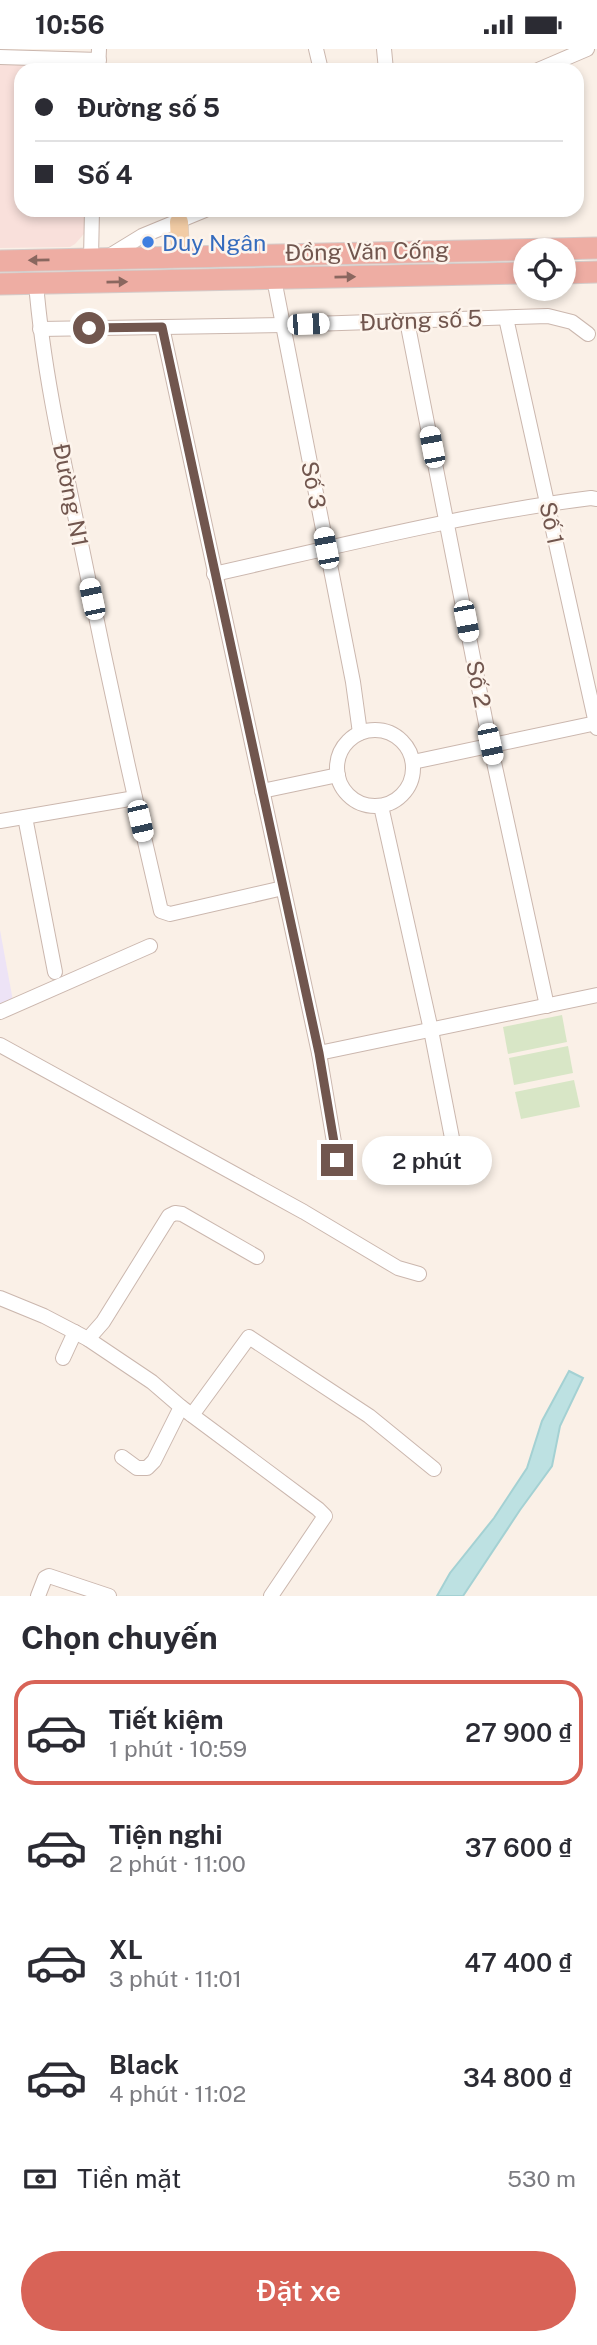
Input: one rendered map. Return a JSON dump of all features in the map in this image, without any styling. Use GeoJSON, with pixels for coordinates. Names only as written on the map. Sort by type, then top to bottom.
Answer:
{"type":"FeatureCollection","features":[{"type":"Feature","properties":{"kind":"highway","name":"Đồng Văn Cống"},"geometry":{"type":"LineString","coordinates":[[0,261],[597,248]]}},
{"type":"Feature","properties":{"kind":"highway"},"geometry":{"type":"LineString","coordinates":[[480,250],[480,274]]}},
{"type":"Feature","properties":{"kind":"highway"},"geometry":{"type":"LineString","coordinates":[[576,273],[597,272]]}},
{"type":"Feature","properties":{"kind":"highway","name":"Đồng Văn Cống"},"geometry":{"type":"LineString","coordinates":[[0,284],[513,274]]}},
{"type":"Feature","properties":{"kind":"main road"},"geometry":{"type":"LineString","coordinates":[[179,222],[180,242],[187,257]]}},
{"type":"Feature","properties":{"kind":"street"},"geometry":{"type":"LineString","coordinates":[[554,63],[587,49]]}},
{"type":"Feature","properties":{"kind":"street"},"geometry":{"type":"LineString","coordinates":[[0,57],[99,60]]}},
{"type":"Feature","properties":{"kind":"street"},"geometry":{"type":"LineString","coordinates":[[93,217],[98,258],[142,236],[190,217]]}},
{"type":"Feature","properties":{"kind":"street","name":"Số 3"},"geometry":{"type":"LineString","coordinates":[[274,279],[354,682],[360,733]]}},
{"type":"Feature","properties":{"kind":"street","name":"Đường N1"},"geometry":{"type":"LineString","coordinates":[[36,283],[40,329],[72,501],[161,911],[170,914],[283,888]]}},
{"type":"Feature","properties":{"kind":"street","name":"Đường số 5"},"geometry":{"type":"LineString","coordinates":[[40,329],[283,325],[548,316],[572,322],[588,334]]}},
{"type":"Feature","properties":{"kind":"street","name":"Số 1"},"geometry":{"type":"LineString","coordinates":[[506,318],[596,725]]}},
{"type":"Feature","properties":{"kind":"street","name":"Số 2"},"geometry":{"type":"LineString","coordinates":[[407,321],[490,744],[547,1006]]}},
{"type":"Feature","properties":{"kind":"street"},"geometry":{"type":"LineString","coordinates":[[162,327],[319,1053],[337,1160]]}},
{"type":"Feature","properties":{"kind":"street"},"geometry":{"type":"LineString","coordinates":[[214,574],[447,522],[547,503],[597,499]]}},
{"type":"Feature","properties":{"kind":"street"},"geometry":{"type":"LineString","coordinates":[[413,762],[490,744],[596,725]]}},
{"type":"Feature","properties":{"kind":"street"},"geometry":{"type":"LineString","coordinates":[[373,730],[387,732],[399,738],[408,748],[413,762],[413,774],[402,795],[381,806],[362,804],[353,799],[346,793],[338,775],[338,758],[346,743],[360,733],[373,730]]}},
{"type":"Feature","properties":{"kind":"street"},"geometry":{"type":"LineString","coordinates":[[262,791],[338,775]]}},
{"type":"Feature","properties":{"kind":"street"},"geometry":{"type":"LineString","coordinates":[[0,821],[135,798]]}},
{"type":"Feature","properties":{"kind":"street"},"geometry":{"type":"LineString","coordinates":[[381,806],[452,1138]]}},
{"type":"Feature","properties":{"kind":"street"},"geometry":{"type":"LineString","coordinates":[[25,817],[55,972]]}},
{"type":"Feature","properties":{"kind":"street"},"geometry":{"type":"LineString","coordinates":[[0,1012],[150,946]]}},
{"type":"Feature","properties":{"kind":"street"},"geometry":{"type":"LineString","coordinates":[[319,1053],[597,995]]}},
{"type":"Feature","properties":{"kind":"street"},"geometry":{"type":"LineString","coordinates":[[0,1045],[304,1212],[398,1268],[419,1274]]}},
{"type":"Feature","properties":{"kind":"street"},"geometry":{"type":"LineString","coordinates":[[64,1358],[114,1304],[169,1216],[182,1214],[257,1257]]}},
{"type":"Feature","properties":{"kind":"street"},"geometry":{"type":"LineString","coordinates":[[0,1298],[82,1336],[152,1382],[186,1411],[325,1516],[271,1596]]}},
{"type":"Feature","properties":{"kind":"street"},"geometry":{"type":"LineString","coordinates":[[122,1457],[137,1468],[147,1468],[186,1411],[249,1337],[369,1416],[434,1469]]}},
{"type":"Feature","properties":{"kind":"street"},"geometry":{"type":"LineString","coordinates":[[38,1596],[45,1578],[49,1576],[108,1596]]}},
{"type":"Feature","properties":{"kind":"shaded area"},"geometry":{"type":"Polygon","coordinates":[[[0,62],[43,63],[14,63],[14,217],[90,217],[90,227],[70,247],[0,248],[0,62]]]}},
{"type":"Feature","properties":{"kind":"shaded area"},"geometry":{"type":"Polygon","coordinates":[[[0,930],[13,1001],[0,1007],[0,930]]]}},
{"type":"Feature","properties":{"kind":"green space"},"geometry":{"type":"Polygon","coordinates":[[[562,1015],[567,1042],[508,1054],[503,1027],[562,1015]]]}},
{"type":"Feature","properties":{"kind":"green space"},"geometry":{"type":"Polygon","coordinates":[[[568,1046],[573,1073],[514,1085],[509,1058],[568,1046]]]}},
{"type":"Feature","properties":{"kind":"green space"},"geometry":{"type":"Polygon","coordinates":[[[574,1080],[580,1107],[521,1119],[515,1092],[574,1080]]]}},
{"type":"Feature","properties":{"kind":"water"},"geometry":{"type":"Polygon","coordinates":[[[569,1371],[583,1378],[560,1426],[552,1466],[463,1596],[437,1596],[450,1573],[494,1518],[527,1468],[542,1421],[569,1371]]]}},
{"type":"Feature","properties":{"kind":"place","name":"Duy Ngân"},"geometry":{"type":"Point","coordinates":[148,242]}},
{"type":"Feature","properties":{"kind":"route"},"geometry":{"type":"LineString","coordinates":[[89,328],[162,327],[319,1053],[337,1160]]}}]}
